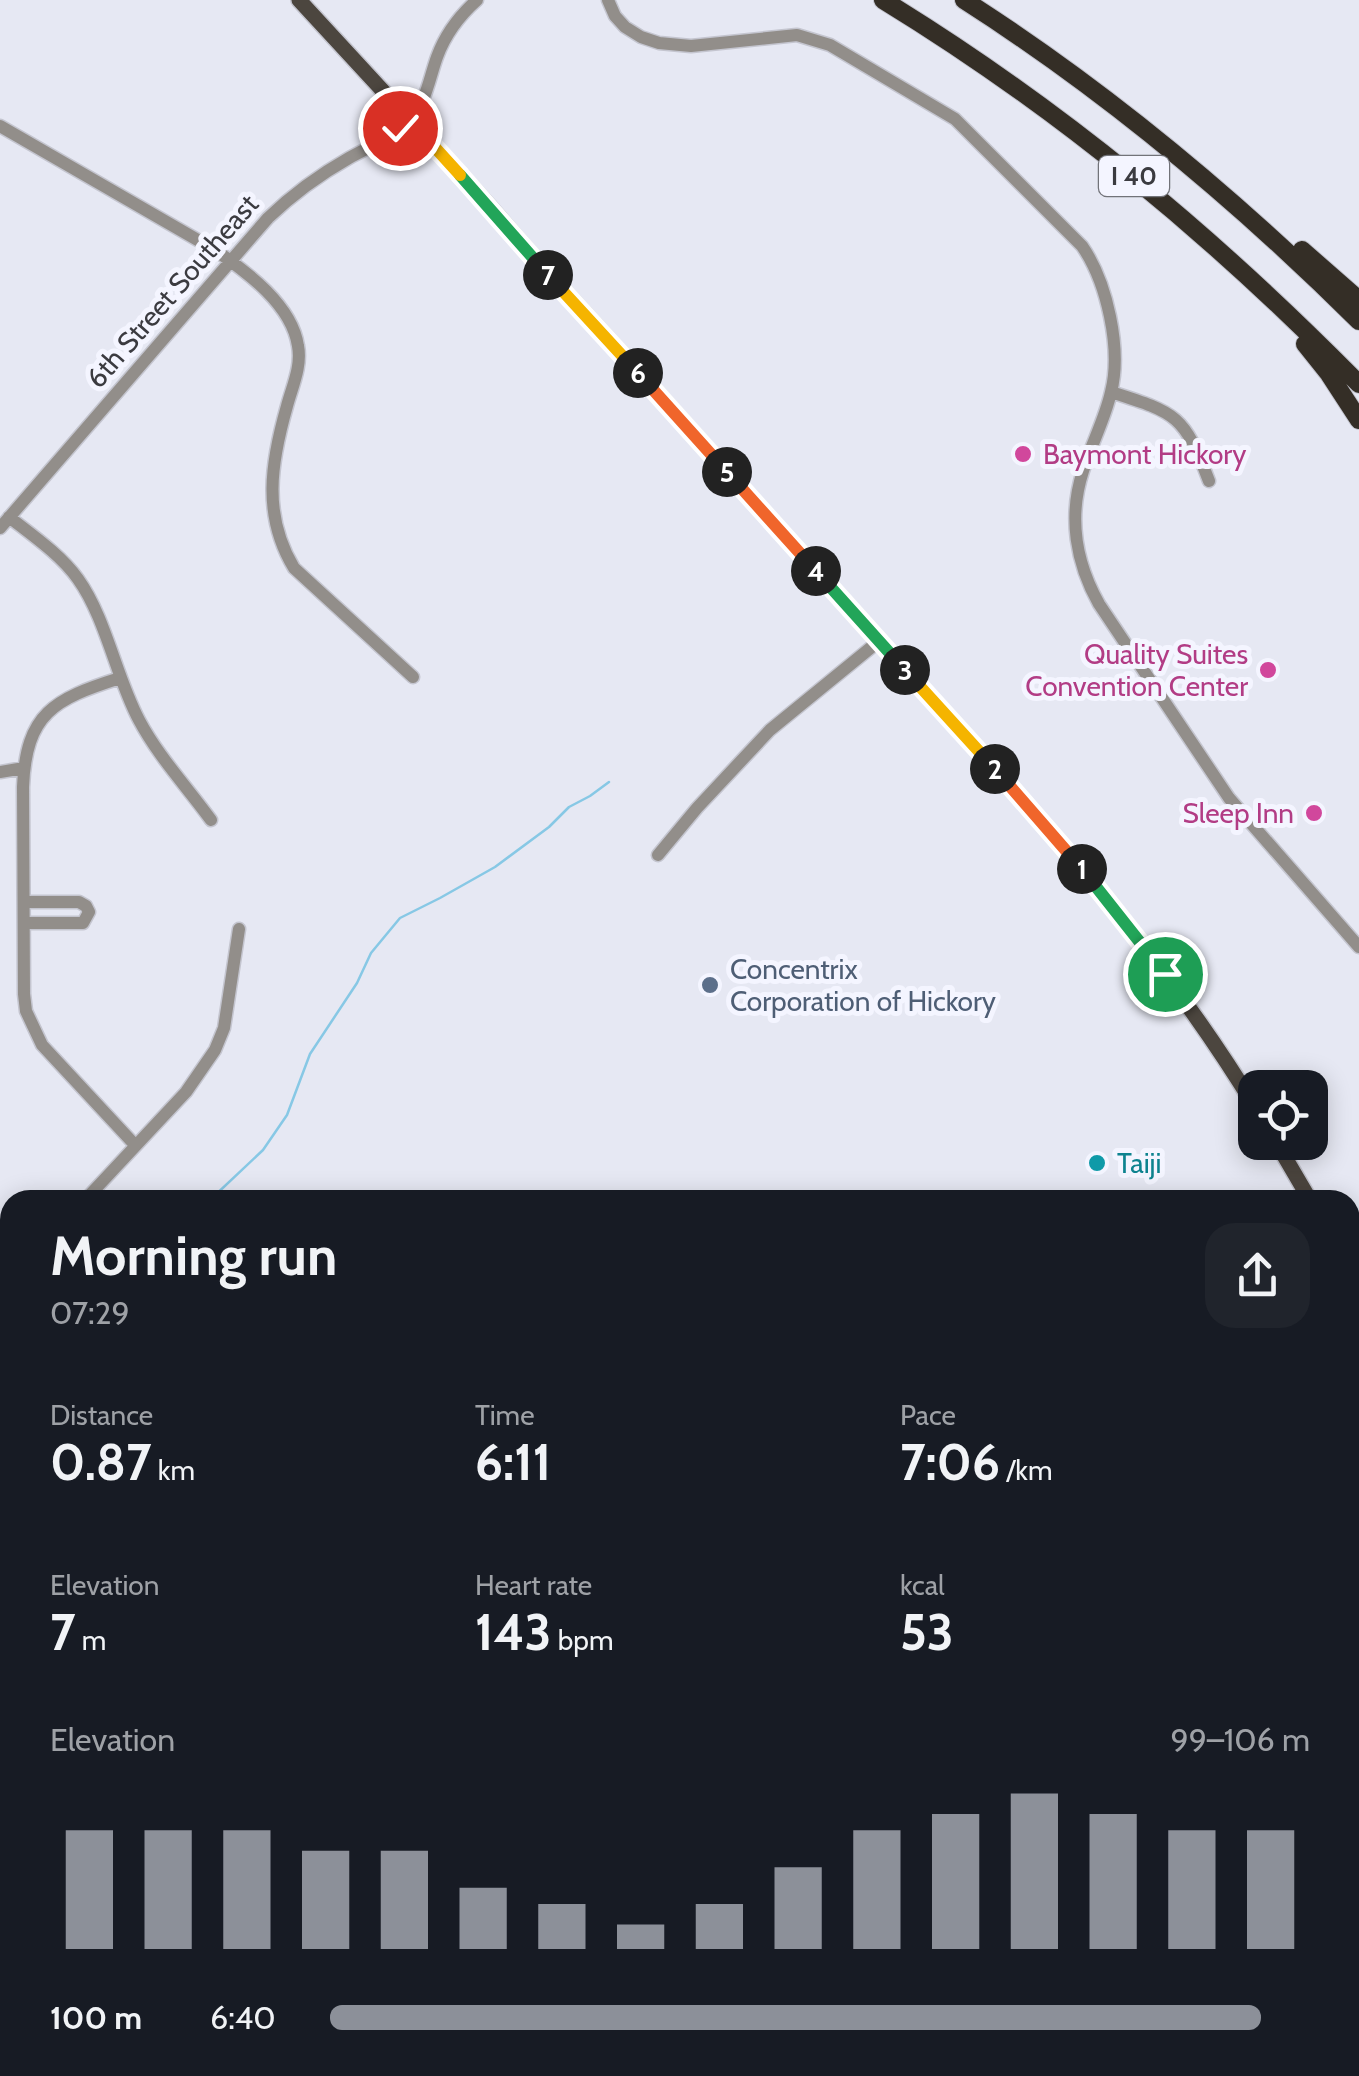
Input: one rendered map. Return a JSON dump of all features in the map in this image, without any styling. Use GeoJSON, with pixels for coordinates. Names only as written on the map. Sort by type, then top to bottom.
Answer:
{"type":"FeatureCollection","features":[{"type":"Feature","properties":{"kind":"highway","name":"I 40"},"geometry":{"type":"LineString","coordinates":[[883,0],[1043,107],[1111,158],[1250,277],[1359,384]]}},
{"type":"Feature","properties":{"kind":"highway","name":"I 40"},"geometry":{"type":"LineString","coordinates":[[964,0],[1056,62],[1148,132],[1298,261],[1359,322]]}},
{"type":"Feature","properties":{"kind":"highway"},"geometry":{"type":"LineString","coordinates":[[1056,62],[1125,105],[1190,154],[1359,300]]}},
{"type":"Feature","properties":{"kind":"highway"},"geometry":{"type":"LineString","coordinates":[[1183,218],[1294,332],[1329,374],[1359,420]]}},
{"type":"Feature","properties":{"kind":"main road"},"geometry":{"type":"LineString","coordinates":[[299,0],[1078,864],[1202,1024],[1238,1081]]}},
{"type":"Feature","properties":{"kind":"main road"},"geometry":{"type":"LineString","coordinates":[[1287,1160],[1304,1190]]}},
{"type":"Feature","properties":{"kind":"street"},"geometry":{"type":"LineString","coordinates":[[410,120],[425,95],[446,38],[477,0]]}},
{"type":"Feature","properties":{"kind":"street"},"geometry":{"type":"LineString","coordinates":[[608,0],[619,21],[631,32],[670,45],[720,44],[782,34],[818,40],[955,119],[1089,255],[1115,338],[1116,357],[1112,392],[1076,500],[1078,551],[1092,592],[1229,798],[1359,946]]}},
{"type":"Feature","properties":{"kind":"street","name":"6th Street Southeast"},"geometry":{"type":"LineString","coordinates":[[4,522],[268,218],[298,190],[410,120]]}},
{"type":"Feature","properties":{"kind":"street"},"geometry":{"type":"LineString","coordinates":[[0,126],[230,260],[278,304],[298,344],[298,364],[273,466],[280,546],[294,568],[413,677]]}},
{"type":"Feature","properties":{"kind":"street"},"geometry":{"type":"LineString","coordinates":[[1112,392],[1171,414],[1188,433],[1209,481]]}},
{"type":"Feature","properties":{"kind":"street"},"geometry":{"type":"LineString","coordinates":[[4,522],[62,561],[78,578],[140,722],[212,820]]}},
{"type":"Feature","properties":{"kind":"street"},"geometry":{"type":"LineString","coordinates":[[658,855],[770,730],[879,641]]}},
{"type":"Feature","properties":{"kind":"street"},"geometry":{"type":"LineString","coordinates":[[120,678],[79,692],[46,713],[31,735],[24,768],[24,994],[26,1012],[42,1045],[135,1145]]}},
{"type":"Feature","properties":{"kind":"street"},"geometry":{"type":"LineString","coordinates":[[0,772],[24,768]]}},
{"type":"Feature","properties":{"kind":"street"},"geometry":{"type":"LineString","coordinates":[[24,902],[79,902],[90,912],[83,923],[25,923]]}},
{"type":"Feature","properties":{"kind":"street"},"geometry":{"type":"LineString","coordinates":[[94,1190],[186,1092],[215,1050],[224,1028],[239,929]]}},
{"type":"Feature","properties":{"kind":"waterway"},"geometry":{"type":"LineString","coordinates":[[221,1190],[263,1150],[287,1115],[310,1054],[357,983],[371,953],[400,918],[495,867],[569,807],[609,782]]}},
{"type":"Feature","properties":{"kind":"place","name":"Baymont Hickory"},"geometry":{"type":"Point","coordinates":[1023,454]}},
{"type":"Feature","properties":{"kind":"place","name":"Quality Suites Convention Center"},"geometry":{"type":"Point","coordinates":[1268,670]}},
{"type":"Feature","properties":{"kind":"place","name":"Sleep Inn"},"geometry":{"type":"Point","coordinates":[1314,813]}},
{"type":"Feature","properties":{"kind":"place","name":"Concentrix Corporation of Hickory"},"geometry":{"type":"Point","coordinates":[710,985]}},
{"type":"Feature","properties":{"kind":"place","name":"Taiji"},"geometry":{"type":"Point","coordinates":[1097,1163]}},
{"type":"Feature","properties":{"kind":"route"},"geometry":{"type":"LineString","coordinates":[[400,128],[410,120],[490,207],[1041,821],[1165,974]]}}]}
